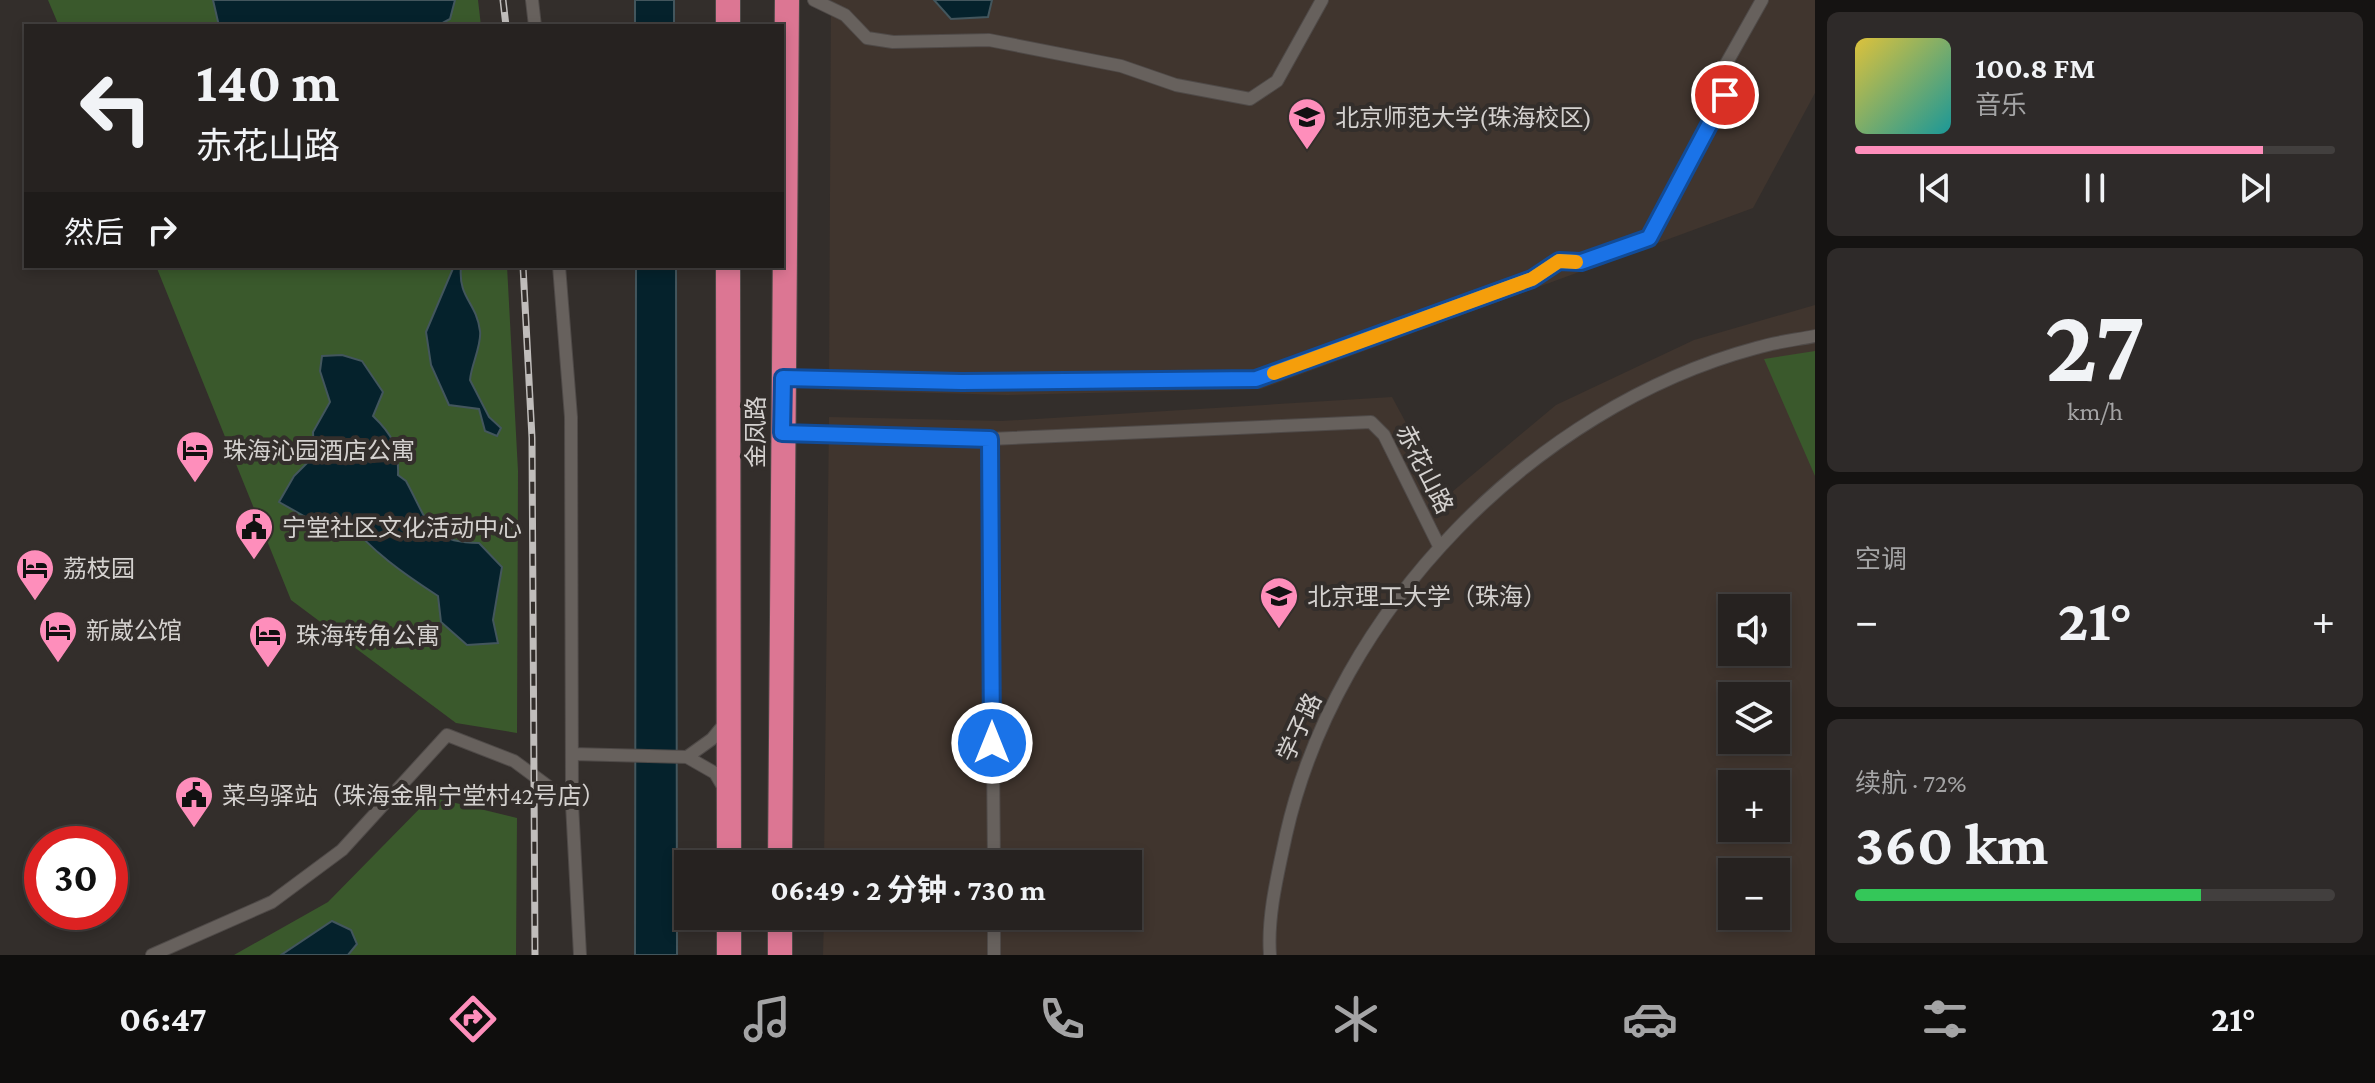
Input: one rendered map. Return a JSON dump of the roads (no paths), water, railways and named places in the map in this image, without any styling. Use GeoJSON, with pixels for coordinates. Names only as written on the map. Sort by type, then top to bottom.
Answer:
{"type":"FeatureCollection","features":[{"type":"Feature","properties":{"kind":"highway"},"geometry":{"type":"LineString","coordinates":[[728,0],[728,24]]}},
{"type":"Feature","properties":{"kind":"highway","name":"金凤路"},"geometry":{"type":"LineString","coordinates":[[780,850],[787,0]]}},
{"type":"Feature","properties":{"kind":"highway","name":"金凤路"},"geometry":{"type":"LineString","coordinates":[[728,268],[729,850]]}},
{"type":"Feature","properties":{"kind":"highway"},"geometry":{"type":"LineString","coordinates":[[729,930],[729,955]]}},
{"type":"Feature","properties":{"kind":"highway"},"geometry":{"type":"LineString","coordinates":[[780,930],[780,955]]}},
{"type":"Feature","properties":{"kind":"street"},"geometry":{"type":"LineString","coordinates":[[532,0],[535,24]]}},
{"type":"Feature","properties":{"kind":"street"},"geometry":{"type":"LineString","coordinates":[[814,0],[845,15],[867,38],[893,42],[989,40],[1121,66],[1176,85],[1250,99],[1264,93],[1282,73],[1322,0]]}},
{"type":"Feature","properties":{"kind":"street"},"geometry":{"type":"LineString","coordinates":[[783,378],[962,382],[1256,379],[1532,279],[1559,261],[1581,262],[1649,238],[1725,95],[1717,80],[1762,0]]}},
{"type":"Feature","properties":{"kind":"street"},"geometry":{"type":"LineString","coordinates":[[559,268],[571,417],[572,804],[580,955]]}},
{"type":"Feature","properties":{"kind":"street","name":"赤花山路"},"geometry":{"type":"LineString","coordinates":[[782,433],[990,439],[1371,422],[1384,435],[1439,546],[1518,473],[1601,414],[1688,372],[1755,348],[1815,336]]}},
{"type":"Feature","properties":{"kind":"street"},"geometry":{"type":"LineString","coordinates":[[990,439],[994,850]]}},
{"type":"Feature","properties":{"kind":"street","name":"学子路"},"geometry":{"type":"LineString","coordinates":[[1270,955],[1276,880],[1298,783],[1331,709],[1375,627],[1439,546]]}},
{"type":"Feature","properties":{"kind":"street"},"geometry":{"type":"LineString","coordinates":[[687,757],[712,739],[728,720]]}},
{"type":"Feature","properties":{"kind":"street"},"geometry":{"type":"LineString","coordinates":[[152,955],[272,902],[342,850],[447,735],[514,761],[572,804]]}},
{"type":"Feature","properties":{"kind":"street"},"geometry":{"type":"LineString","coordinates":[[572,754],[687,757],[715,773],[729,796]]}},
{"type":"Feature","properties":{"kind":"street"},"geometry":{"type":"LineString","coordinates":[[994,930],[994,955]]}},
{"type":"Feature","properties":{"kind":"water"},"geometry":{"type":"Polygon","coordinates":[[[213,0],[455,0],[450,19],[441,24],[219,24],[213,0]]]}},
{"type":"Feature","properties":{"kind":"water"},"geometry":{"type":"Polygon","coordinates":[[[635,0],[674,0],[674,24],[635,24],[635,0]]]}},
{"type":"Feature","properties":{"kind":"water"},"geometry":{"type":"Polygon","coordinates":[[[934,0],[992,0],[988,17],[951,19],[934,0]]]}},
{"type":"Feature","properties":{"kind":"water"},"geometry":{"type":"Polygon","coordinates":[[[453,268],[461,268],[462,286],[480,331],[470,380],[489,417],[501,428],[497,436],[485,431],[479,409],[449,405],[431,365],[426,332],[453,268]]]}},
{"type":"Feature","properties":{"kind":"water"},"geometry":{"type":"Polygon","coordinates":[[[636,268],[676,268],[677,850],[674,850],[674,930],[677,930],[677,955],[635,955],[636,268]]]}},
{"type":"Feature","properties":{"kind":"water"},"geometry":{"type":"Polygon","coordinates":[[[342,355],[362,361],[383,392],[373,416],[390,436],[396,449],[398,475],[406,481],[425,518],[439,534],[449,539],[479,543],[502,567],[493,620],[498,643],[467,645],[441,622],[438,596],[389,561],[346,519],[318,524],[279,502],[294,476],[314,456],[313,432],[330,402],[320,371],[322,356],[342,355]]]}},
{"type":"Feature","properties":{"kind":"water"},"geometry":{"type":"Polygon","coordinates":[[[332,921],[351,930],[357,944],[348,955],[281,955],[332,921]]]}},
{"type":"Feature","properties":{"kind":"railway"},"geometry":{"type":"LineString","coordinates":[[503,0],[506,24]]}},
{"type":"Feature","properties":{"kind":"railway"},"geometry":{"type":"LineString","coordinates":[[523,268],[532,438],[535,955]]}},
{"type":"Feature","properties":{"kind":"place","name":"北京师范大学(珠海校区)"},"geometry":{"type":"Point","coordinates":[1307,151]}},
{"type":"Feature","properties":{"kind":"place","name":"珠海沁园酒店公寓"},"geometry":{"type":"Point","coordinates":[195,484]}},
{"type":"Feature","properties":{"kind":"place","name":"宁堂社区文化活动中心"},"geometry":{"type":"Point","coordinates":[254,561]}},
{"type":"Feature","properties":{"kind":"place","name":"荔枝园"},"geometry":{"type":"Point","coordinates":[35,602]}},
{"type":"Feature","properties":{"kind":"place","name":"北京理工大学（珠海）"},"geometry":{"type":"Point","coordinates":[1279,630]}},
{"type":"Feature","properties":{"kind":"place","name":"新崴公馆"},"geometry":{"type":"Point","coordinates":[58,664]}},
{"type":"Feature","properties":{"kind":"place","name":"珠海转角公寓"},"geometry":{"type":"Point","coordinates":[268,669]}},
{"type":"Feature","properties":{"kind":"place","name":"菜鸟驿站（珠海金鼎宁堂村42号店）"},"geometry":{"type":"Point","coordinates":[194,829]}}]}
